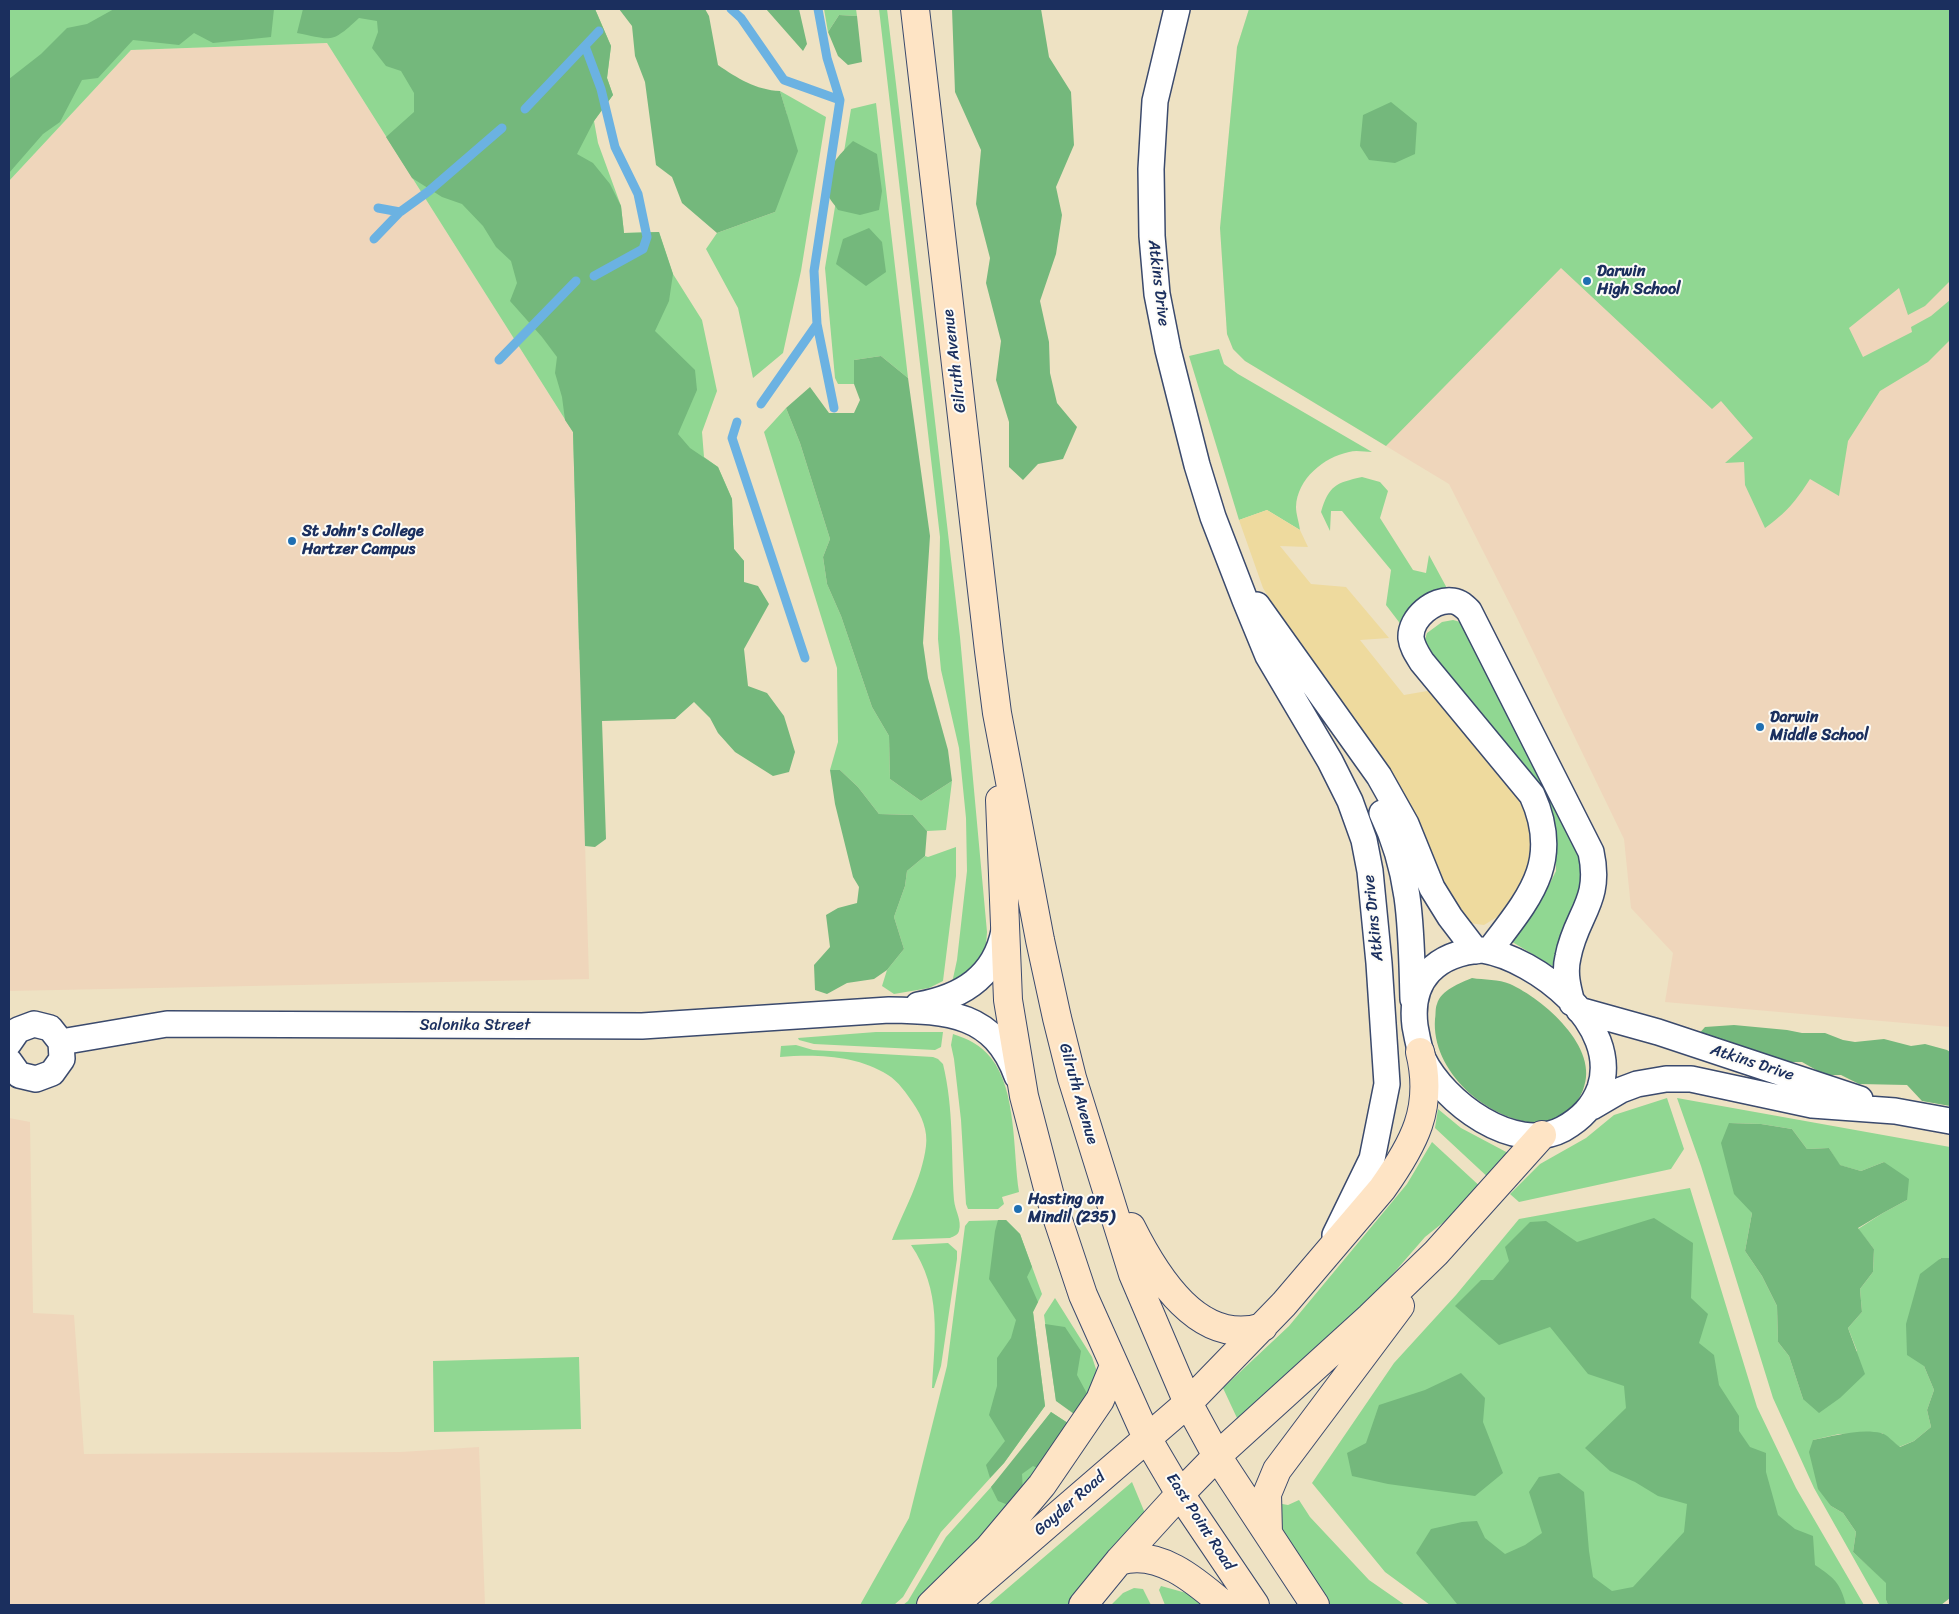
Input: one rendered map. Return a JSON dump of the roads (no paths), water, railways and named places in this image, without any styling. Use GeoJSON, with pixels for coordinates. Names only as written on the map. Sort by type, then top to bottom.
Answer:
{"type":"FeatureCollection","features":[{"type":"Feature","properties":{"kind":"street","name":"Gilruth Avenue"},"geometry":{"type":"LineString","coordinates":[[914,9],[989,651],[998,714],[1044,958],[1070,1069],[1133,1274],[1188,1403],[1218,1456]]}},
{"type":"Feature","properties":{"kind":"street","name":"Atkins Drive"},"geometry":{"type":"LineString","coordinates":[[1177,9],[1155,102],[1150,169],[1152,236],[1157,294],[1168,350],[1197,465],[1213,517],[1244,600],[1268,656],[1335,770],[1350,801],[1364,840],[1372,889],[1386,1084],[1372,1159],[1326,1254]]}},
{"type":"Feature","properties":{"kind":"street","name":"Atkins Drive"},"geometry":{"type":"LineString","coordinates":[[1226,551],[1251,596],[1380,776],[1406,824],[1432,888],[1450,917],[1482,951]]}},
{"type":"Feature","properties":{"kind":"street","name":"Atkins Drive"},"geometry":{"type":"LineString","coordinates":[[1244,600],[1279,658],[1342,746],[1372,792],[1393,838],[1402,865],[1408,902],[1416,1035],[1420,1052]]}},
{"type":"Feature","properties":{"kind":"street"},"geometry":{"type":"LineString","coordinates":[[1482,951],[1526,900],[1542,869],[1544,836],[1538,808],[1532,795],[1422,662],[1412,645],[1411,636],[1416,619],[1423,612],[1440,602],[1452,601],[1462,604],[1469,611],[1591,852],[1594,865],[1593,892],[1568,957],[1566,981],[1576,1007]]}},
{"type":"Feature","properties":{"kind":"street","name":"Gilruth Avenue"},"geometry":{"type":"LineString","coordinates":[[998,714],[1004,931],[1008,1000],[1024,1096],[1047,1188],[1083,1295],[1147,1438]]}},
{"type":"Feature","properties":{"kind":"street","name":"Salonika Street"},"geometry":{"type":"LineString","coordinates":[[61,1042],[167,1024],[642,1026],[889,1010],[930,1003],[946,998],[974,983],[991,964],[1001,945],[1004,931]]}},
{"type":"Feature","properties":{"kind":"street"},"geometry":{"type":"LineString","coordinates":[[1414,1009],[1415,997],[1419,986],[1425,977],[1446,958],[1482,951],[1516,961],[1531,969],[1557,988],[1576,1007],[1599,1040],[1604,1069],[1601,1084],[1592,1107]]}},
{"type":"Feature","properties":{"kind":"street","name":"Atkins Drive"},"geometry":{"type":"LineString","coordinates":[[1576,1007],[1658,1032],[1895,1111]]}},
{"type":"Feature","properties":{"kind":"street","name":"Salonika Street"},"geometry":{"type":"LineString","coordinates":[[889,1010],[944,1013],[956,1015],[979,1024],[999,1042],[1007,1053],[1024,1096]]}},
{"type":"Feature","properties":{"kind":"street"},"geometry":{"type":"LineString","coordinates":[[9,1043],[18,1030],[34,1024],[50,1028],[61,1042],[62,1059],[52,1073],[36,1079],[19,1075],[9,1062]]}},
{"type":"Feature","properties":{"kind":"street"},"geometry":{"type":"LineString","coordinates":[[1420,1052],[1428,1068],[1448,1091],[1484,1122],[1510,1132],[1542,1135]]}},
{"type":"Feature","properties":{"kind":"street","name":"Goyder Road"},"geometry":{"type":"LineString","coordinates":[[954,1605],[1188,1403],[1284,1304],[1382,1189],[1399,1164],[1420,1125],[1426,1076],[1420,1052]]}},
{"type":"Feature","properties":{"kind":"street","name":"Atkins Drive"},"geometry":{"type":"LineString","coordinates":[[1542,1135],[1555,1133],[1570,1125],[1592,1107],[1621,1090],[1637,1084],[1666,1079],[1691,1079],[1812,1105],[1895,1111],[1950,1121]]}},
{"type":"Feature","properties":{"kind":"street"},"geometry":{"type":"LineString","coordinates":[[1087,1128],[1145,1255],[1176,1296],[1189,1309],[1218,1328],[1243,1332],[1263,1327]]}},
{"type":"Feature","properties":{"kind":"street"},"geometry":{"type":"LineString","coordinates":[[1083,1605],[1119,1561],[1180,1494],[1218,1456],[1436,1253],[1542,1135]]}},
{"type":"Feature","properties":{"kind":"street"},"geometry":{"type":"LineString","coordinates":[[1268,1533],[1267,1494],[1271,1480],[1277,1470],[1432,1262],[1436,1253]]}},
{"type":"Feature","properties":{"kind":"street"},"geometry":{"type":"LineString","coordinates":[[931,1605],[989,1548],[1042,1485],[1100,1400],[1114,1366]]}},
{"type":"Feature","properties":{"kind":"street","name":"East Point Road"},"geometry":{"type":"LineString","coordinates":[[1147,1438],[1180,1494],[1255,1605]]}},
{"type":"Feature","properties":{"kind":"street"},"geometry":{"type":"LineString","coordinates":[[1218,1456],[1315,1605]]}},
{"type":"Feature","properties":{"kind":"street"},"geometry":{"type":"LineString","coordinates":[[1119,1561],[1128,1558],[1139,1558],[1153,1560],[1171,1567],[1187,1576],[1224,1605]]}},
{"type":"Feature","properties":{"kind":"waterway"},"geometry":{"type":"LineString","coordinates":[[731,9],[741,18],[784,80],[840,100]]}},
{"type":"Feature","properties":{"kind":"waterway"},"geometry":{"type":"LineString","coordinates":[[818,9],[827,58],[840,100],[814,271],[817,324],[834,408]]}},
{"type":"Feature","properties":{"kind":"waterway"},"geometry":{"type":"LineString","coordinates":[[525,109],[599,31]]}},
{"type":"Feature","properties":{"kind":"waterway"},"geometry":{"type":"LineString","coordinates":[[585,46],[601,89],[615,147],[638,194],[647,237],[643,249],[594,276]]}},
{"type":"Feature","properties":{"kind":"waterway"},"geometry":{"type":"LineString","coordinates":[[374,239],[400,212],[429,191],[502,128]]}},
{"type":"Feature","properties":{"kind":"waterway"},"geometry":{"type":"LineString","coordinates":[[378,208],[400,212]]}},
{"type":"Feature","properties":{"kind":"waterway"},"geometry":{"type":"LineString","coordinates":[[499,360],[576,281]]}},
{"type":"Feature","properties":{"kind":"waterway"},"geometry":{"type":"LineString","coordinates":[[761,404],[817,324]]}},
{"type":"Feature","properties":{"kind":"waterway"},"geometry":{"type":"LineString","coordinates":[[737,422],[732,438],[805,658]]}},
{"type":"Feature","properties":{"kind":"place","name":"Darwin High School"},"geometry":{"type":"Point","coordinates":[1587,281]}},
{"type":"Feature","properties":{"kind":"place","name":"St John's College Hartzer Campus"},"geometry":{"type":"Point","coordinates":[292,541]}},
{"type":"Feature","properties":{"kind":"place","name":"Darwin Middle School"},"geometry":{"type":"Point","coordinates":[1760,727]}},
{"type":"Feature","properties":{"kind":"place","name":"Hasting on Mindil (235)"},"geometry":{"type":"Point","coordinates":[1018,1209]}}]}
